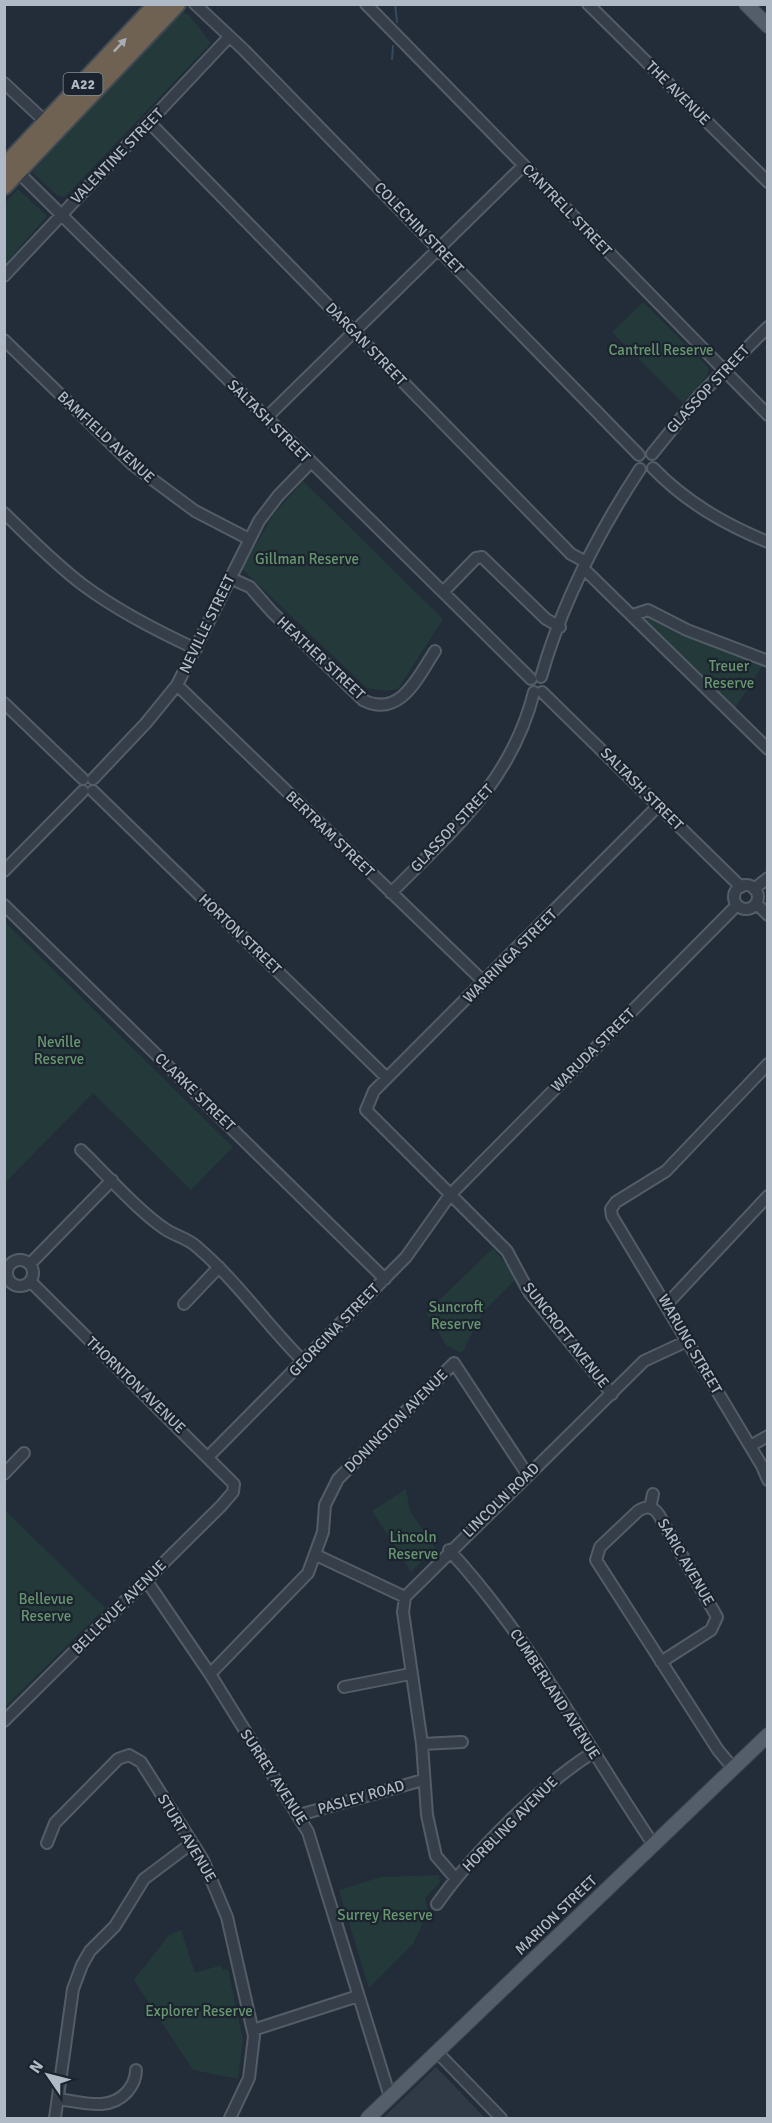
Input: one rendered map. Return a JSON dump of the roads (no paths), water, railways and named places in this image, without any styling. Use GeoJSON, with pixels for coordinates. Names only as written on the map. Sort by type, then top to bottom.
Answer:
{"type":"FeatureCollection","features":[{"type":"Feature","properties":{"kind":"highway","name":"A22"},"geometry":{"type":"LineString","coordinates":[[51,128],[157,4]]}},
{"type":"Feature","properties":{"kind":"highway","name":"A22"},"geometry":{"type":"LineString","coordinates":[[4,186],[10,168],[177,4]]}},
{"type":"Feature","properties":{"kind":"main road"},"geometry":{"type":"LineString","coordinates":[[746,4],[768,26]]}},
{"type":"Feature","properties":{"kind":"main road","name":"MARION STREET"},"geometry":{"type":"LineString","coordinates":[[368,2118],[768,1735]]}},
{"type":"Feature","properties":{"kind":"street","name":"COLECHIN STREET"},"geometry":{"type":"LineString","coordinates":[[195,4],[439,249],[639,455]]}},
{"type":"Feature","properties":{"kind":"street","name":"CANTRELL STREET"},"geometry":{"type":"LineString","coordinates":[[366,4],[768,416]]}},
{"type":"Feature","properties":{"kind":"street","name":"THE AVENUE"},"geometry":{"type":"LineString","coordinates":[[588,4],[768,182]]}},
{"type":"Feature","properties":{"kind":"street","name":"VALENTINE STREET"},"geometry":{"type":"LineString","coordinates":[[4,276],[229,37]]}},
{"type":"Feature","properties":{"kind":"street"},"geometry":{"type":"LineString","coordinates":[[4,83],[51,128]]}},
{"type":"Feature","properties":{"kind":"street","name":"DARGAN STREET"},"geometry":{"type":"LineString","coordinates":[[149,122],[572,554],[768,749]]}},
{"type":"Feature","properties":{"kind":"street"},"geometry":{"type":"LineString","coordinates":[[266,418],[523,166]]}},
{"type":"Feature","properties":{"kind":"street","name":"SALTASH STREET"},"geometry":{"type":"LineString","coordinates":[[10,168],[61,214],[442,592],[536,678]]}},
{"type":"Feature","properties":{"kind":"street","name":"GLASSOP STREET"},"geometry":{"type":"LineString","coordinates":[[652,453],[677,420],[768,327]]}},
{"type":"Feature","properties":{"kind":"street","name":"BAMFIELD AVENUE"},"geometry":{"type":"LineString","coordinates":[[4,340],[133,465],[195,511],[249,539]]}},
{"type":"Feature","properties":{"kind":"street"},"geometry":{"type":"LineString","coordinates":[[645,452],[652,453],[656,461],[653,468],[646,471],[640,469],[636,462],[639,455],[645,452]]}},
{"type":"Feature","properties":{"kind":"street","name":"NEVILLE STREET"},"geometry":{"type":"LineString","coordinates":[[4,871],[146,723],[177,685],[249,539],[278,496],[311,462]]}},
{"type":"Feature","properties":{"kind":"street"},"geometry":{"type":"LineString","coordinates":[[653,468],[677,492],[708,514],[768,542]]}},
{"type":"Feature","properties":{"kind":"street"},"geometry":{"type":"LineString","coordinates":[[538,692],[529,686],[536,678],[560,627],[584,565],[607,520],[640,469]]}},
{"type":"Feature","properties":{"kind":"street"},"geometry":{"type":"LineString","coordinates":[[4,513],[50,558],[84,586],[124,612],[196,649]]}},
{"type":"Feature","properties":{"kind":"street"},"geometry":{"type":"LineString","coordinates":[[442,592],[476,558],[482,557],[546,619],[560,627]]}},
{"type":"Feature","properties":{"kind":"street","name":"HEATHER STREET"},"geometry":{"type":"LineString","coordinates":[[230,578],[250,587],[272,612],[363,700],[372,705],[380,706],[398,701],[407,693],[435,651]]}},
{"type":"Feature","properties":{"kind":"street"},"geometry":{"type":"LineString","coordinates":[[633,615],[648,610],[687,630],[768,661]]}},
{"type":"Feature","properties":{"kind":"street","name":"BERTRAM STREET"},"geometry":{"type":"LineString","coordinates":[[177,685],[484,982]]}},
{"type":"Feature","properties":{"kind":"street","name":"SALTASH STREET"},"geometry":{"type":"LineString","coordinates":[[538,692],[741,886]]}},
{"type":"Feature","properties":{"kind":"street","name":"GLASSOP STREET"},"geometry":{"type":"LineString","coordinates":[[391,893],[470,813],[496,781],[538,692]]}},
{"type":"Feature","properties":{"kind":"street","name":"HORTON STREET"},"geometry":{"type":"LineString","coordinates":[[4,703],[387,1078]]}},
{"type":"Feature","properties":{"kind":"street","name":"WARRINGA STREET"},"geometry":{"type":"LineString","coordinates":[[450,1195],[361,1112],[369,1098],[387,1078],[659,806]]}},
{"type":"Feature","properties":{"kind":"street"},"geometry":{"type":"LineString","coordinates":[[754,889],[768,878]]}},
{"type":"Feature","properties":{"kind":"street"},"geometry":{"type":"LineString","coordinates":[[741,886],[754,889],[757,895],[756,903],[747,909],[737,905],[734,895],[741,886]]}},
{"type":"Feature","properties":{"kind":"street"},"geometry":{"type":"LineString","coordinates":[[756,903],[768,915]]}},
{"type":"Feature","properties":{"kind":"street","name":"CLARKE STREET"},"geometry":{"type":"LineString","coordinates":[[4,905],[385,1279]]}},
{"type":"Feature","properties":{"kind":"street","name":"WARUDA STREET"},"geometry":{"type":"LineString","coordinates":[[450,1195],[737,905]]}},
{"type":"Feature","properties":{"kind":"street","name":"WARUNG STREET"},"geometry":{"type":"LineString","coordinates":[[768,1064],[666,1171],[606,1208],[667,1304],[768,1479]]}},
{"type":"Feature","properties":{"kind":"street"},"geometry":{"type":"LineString","coordinates":[[81,1150],[165,1230],[195,1244],[244,1292],[268,1327],[303,1361]]}},
{"type":"Feature","properties":{"kind":"street"},"geometry":{"type":"LineString","coordinates":[[30,1264],[112,1180]]}},
{"type":"Feature","properties":{"kind":"street","name":"GEORGINA STREET"},"geometry":{"type":"LineString","coordinates":[[209,1456],[406,1257],[450,1195]]}},
{"type":"Feature","properties":{"kind":"street","name":"SUNCROFT AVENUE"},"geometry":{"type":"LineString","coordinates":[[450,1195],[507,1251],[529,1292],[612,1394]]}},
{"type":"Feature","properties":{"kind":"street"},"geometry":{"type":"LineString","coordinates":[[667,1304],[768,1196]]}},
{"type":"Feature","properties":{"kind":"street"},"geometry":{"type":"LineString","coordinates":[[8,1259],[30,1264],[33,1271],[30,1281],[19,1286],[8,1286],[8,1259]]}},
{"type":"Feature","properties":{"kind":"street"},"geometry":{"type":"LineString","coordinates":[[184,1304],[219,1267]]}},
{"type":"Feature","properties":{"kind":"street","name":"THORNTON AVENUE"},"geometry":{"type":"LineString","coordinates":[[30,1281],[233,1481],[232,1492]]}},
{"type":"Feature","properties":{"kind":"street","name":"LINCOLN ROAD"},"geometry":{"type":"LineString","coordinates":[[405,1597],[449,1550],[612,1394],[644,1360],[687,1341]]}},
{"type":"Feature","properties":{"kind":"street","name":"DONINGTON AVENUE"},"geometry":{"type":"LineString","coordinates":[[210,1674],[308,1573],[322,1532],[325,1505],[338,1479],[454,1363],[527,1474]]}},
{"type":"Feature","properties":{"kind":"street"},"geometry":{"type":"LineString","coordinates":[[750,1446],[768,1436]]}},
{"type":"Feature","properties":{"kind":"street"},"geometry":{"type":"LineString","coordinates":[[4,1474],[24,1453]]}},
{"type":"Feature","properties":{"kind":"street","name":"BELLEVUE AVENUE"},"geometry":{"type":"LineString","coordinates":[[4,1721],[232,1492]]}},
{"type":"Feature","properties":{"kind":"street","name":"SARIC AVENUE"},"geometry":{"type":"LineString","coordinates":[[650,1508],[653,1494]]}},
{"type":"Feature","properties":{"kind":"street","name":"SARIC AVENUE"},"geometry":{"type":"LineString","coordinates":[[650,1508],[638,1511],[592,1556],[718,1750],[733,1768]]}},
{"type":"Feature","properties":{"kind":"street","name":"SARIC AVENUE"},"geometry":{"type":"LineString","coordinates":[[650,1508],[659,1515],[722,1621],[661,1662]]}},
{"type":"Feature","properties":{"kind":"street","name":"CUMBERLAND AVENUE"},"geometry":{"type":"LineString","coordinates":[[449,1550],[484,1588],[514,1631],[653,1844]]}},
{"type":"Feature","properties":{"kind":"street"},"geometry":{"type":"LineString","coordinates":[[316,1555],[405,1597],[403,1612],[410,1674],[422,1744],[427,1815],[436,1856],[455,1878]]}},
{"type":"Feature","properties":{"kind":"street","name":"SURREY AVENUE"},"geometry":{"type":"LineString","coordinates":[[146,1580],[210,1674],[299,1815],[312,1841],[390,2097]]}},
{"type":"Feature","properties":{"kind":"street"},"geometry":{"type":"LineString","coordinates":[[344,1687],[410,1674]]}},
{"type":"Feature","properties":{"kind":"street"},"geometry":{"type":"LineString","coordinates":[[422,1744],[462,1742]]}},
{"type":"Feature","properties":{"kind":"street","name":"HORBLING AVENUE"},"geometry":{"type":"LineString","coordinates":[[437,1905],[455,1878],[556,1777],[592,1753]]}},
{"type":"Feature","properties":{"kind":"street","name":"STURT AVENUE"},"geometry":{"type":"LineString","coordinates":[[47,1843],[60,1817],[118,1759],[129,1755],[141,1762],[210,1872],[225,1911],[253,2030],[254,2052],[249,2078],[230,2118]]}},
{"type":"Feature","properties":{"kind":"street","name":"PASLEY ROAD"},"geometry":{"type":"LineString","coordinates":[[299,1815],[423,1780]]}},
{"type":"Feature","properties":{"kind":"street"},"geometry":{"type":"LineString","coordinates":[[55,2118],[73,1989],[81,1965],[90,1951],[116,1926],[144,1879],[192,1843]]}},
{"type":"Feature","properties":{"kind":"street"},"geometry":{"type":"LineString","coordinates":[[253,2030],[358,1996]]}},
{"type":"Feature","properties":{"kind":"street"},"geometry":{"type":"LineString","coordinates":[[437,2052],[501,2118]]}},
{"type":"Feature","properties":{"kind":"street"},"geometry":{"type":"LineString","coordinates":[[58,2098],[100,2104],[115,2102],[131,2087],[136,2070]]}},
{"type":"Feature","properties":{"kind":"waterway"},"geometry":{"type":"LineString","coordinates":[[395,4],[397,22]]}},
{"type":"Feature","properties":{"kind":"waterway"},"geometry":{"type":"LineString","coordinates":[[392,59],[393,46]]}},
{"type":"Feature","properties":{"kind":"park label","name":"Cantrell Reserve"},"geometry":{"type":"Point","coordinates":[661,350]}},
{"type":"Feature","properties":{"kind":"park label","name":"Gillman Reserve"},"geometry":{"type":"Point","coordinates":[307,559]}},
{"type":"Feature","properties":{"kind":"park label","name":"Treuer Reserve"},"geometry":{"type":"Point","coordinates":[729,674]}},
{"type":"Feature","properties":{"kind":"park label","name":"Neville Reserve"},"geometry":{"type":"Point","coordinates":[59,1050]}},
{"type":"Feature","properties":{"kind":"park label","name":"Suncroft Reserve"},"geometry":{"type":"Point","coordinates":[456,1316]}},
{"type":"Feature","properties":{"kind":"park label","name":"Lincoln Reserve"},"geometry":{"type":"Point","coordinates":[413,1546]}},
{"type":"Feature","properties":{"kind":"park label","name":"Bellevue Reserve"},"geometry":{"type":"Point","coordinates":[46,1608]}},
{"type":"Feature","properties":{"kind":"park label","name":"Surrey Reserve"},"geometry":{"type":"Point","coordinates":[385,1915]}},
{"type":"Feature","properties":{"kind":"park label","name":"Explorer Reserve"},"geometry":{"type":"Point","coordinates":[199,2011]}}]}
